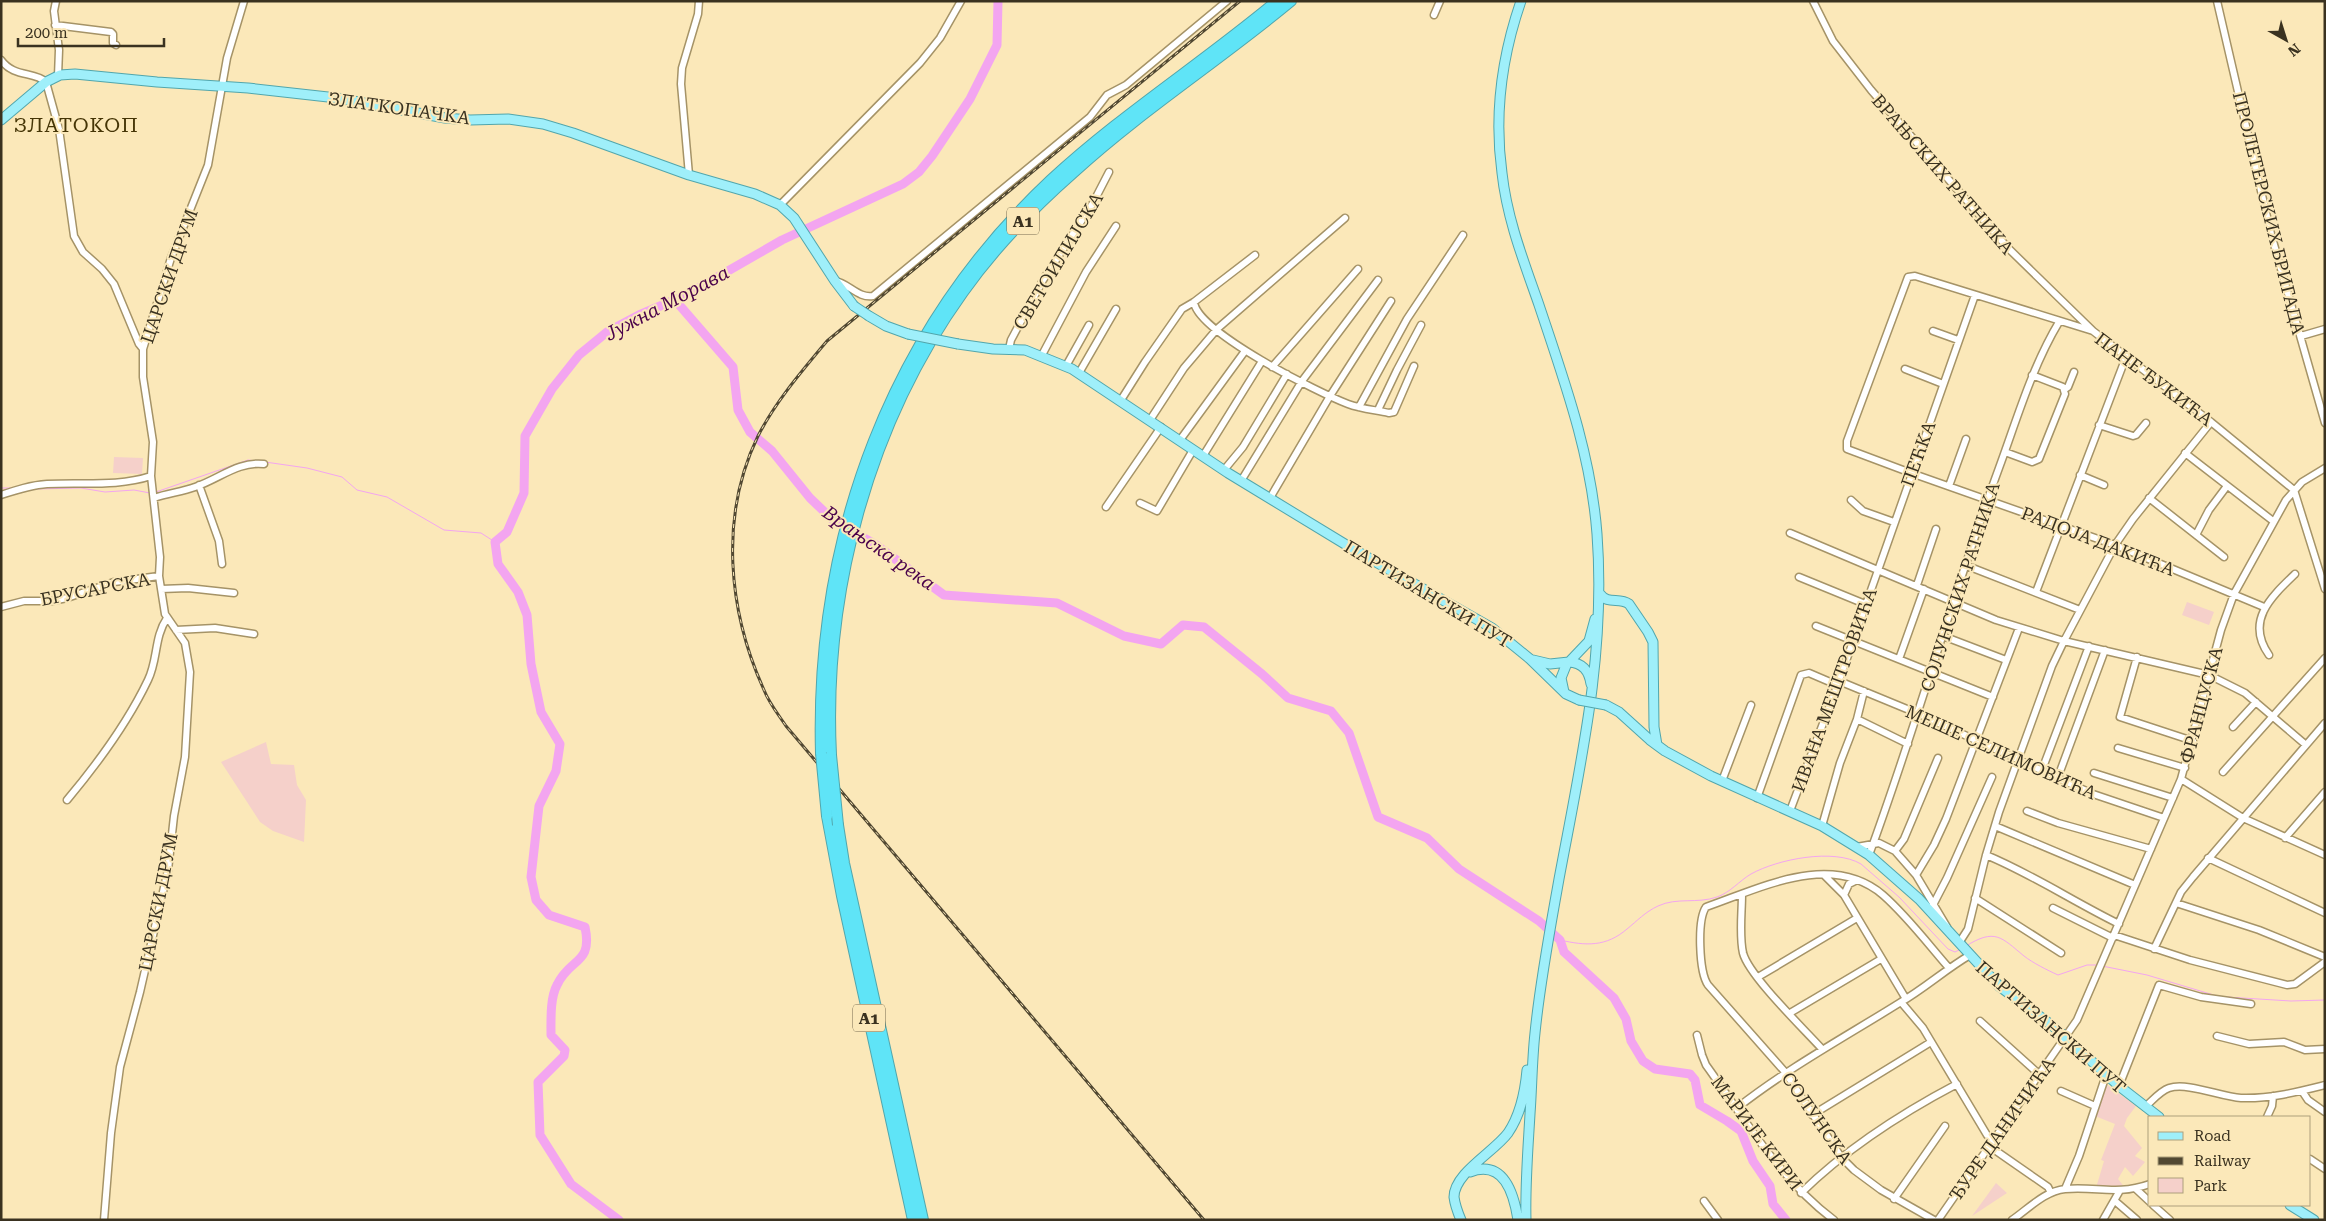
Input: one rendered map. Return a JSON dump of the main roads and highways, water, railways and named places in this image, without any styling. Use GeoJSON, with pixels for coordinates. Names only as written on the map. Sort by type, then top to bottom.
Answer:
{"type":"FeatureCollection","features":[{"type":"Feature","properties":{"kind":"highway","name":"A1"},"geometry":{"type":"LineString","coordinates":[[913,1220],[842,896],[827,816],[826,754],[833,644],[846,540],[866,458],[893,396],[915,352],[954,289],[992,242],[1051,180],[1085,151],[1277,1]]}},
{"type":"Feature","properties":{"kind":"highway","name":"A1"},"geometry":{"type":"LineString","coordinates":[[851,521],[881,444],[915,371],[962,294],[994,253],[1014,230],[1076,170],[1291,1]]}},
{"type":"Feature","properties":{"kind":"highway","name":"A1"},"geometry":{"type":"LineString","coordinates":[[826,754],[846,871],[923,1220]]}},
{"type":"Feature","properties":{"kind":"main road"},"geometry":{"type":"LineString","coordinates":[[1521,1],[1510,36],[1500,95],[1502,174],[1517,242],[1570,396],[1589,470],[1597,531],[1600,594],[1599,622],[1587,734],[1551,931],[1535,1033],[1526,1168],[1526,1220]]}},
{"type":"Feature","properties":{"kind":"main road","name":"ЗЛАТКОПАЧКА"},"geometry":{"type":"LineString","coordinates":[[1,120],[46,82],[58,76],[81,74],[337,98],[445,118],[526,121],[559,128],[689,175],[755,194],[780,205],[794,218],[821,260]]}},
{"type":"Feature","properties":{"kind":"main road","name":"ПАРТИЗАНСКИ ПУТ"},"geometry":{"type":"LineString","coordinates":[[821,260],[854,306],[869,316],[908,334],[958,344],[1025,350],[1042,355],[1079,373],[1241,481],[1353,549],[1482,622],[1530,659],[1564,692],[1579,700],[1616,709],[1657,746],[1757,798],[1822,826],[1857,847],[1910,890],[1999,986],[2066,1037],[2106,1075],[2158,1116]]}},
{"type":"Feature","properties":{"kind":"main road"},"geometry":{"type":"LineString","coordinates":[[1600,594],[1607,600],[1624,601],[1629,604],[1652,638],[1657,746]]}},
{"type":"Feature","properties":{"kind":"main road"},"geometry":{"type":"LineString","coordinates":[[1599,622],[1608,608],[1618,601]]}},
{"type":"Feature","properties":{"kind":"main road"},"geometry":{"type":"LineString","coordinates":[[1564,692],[1561,678],[1568,663],[1589,641],[1600,609]]}},
{"type":"Feature","properties":{"kind":"main road"},"geometry":{"type":"LineString","coordinates":[[1530,659],[1550,664],[1579,664],[1587,670],[1592,690]]}},
{"type":"Feature","properties":{"kind":"main road"},"geometry":{"type":"LineString","coordinates":[[1641,731],[1651,722],[1654,713]]}},
{"type":"Feature","properties":{"kind":"main road"},"geometry":{"type":"LineString","coordinates":[[1461,1220],[1454,1198],[1455,1190],[1462,1178],[1503,1139],[1516,1118],[1525,1087],[1531,1043],[1535,1033]]}},
{"type":"Feature","properties":{"kind":"main road"},"geometry":{"type":"LineString","coordinates":[[1526,1168],[1529,1174],[1531,1220]]}},
{"type":"Feature","properties":{"kind":"main road"},"geometry":{"type":"LineString","coordinates":[[1462,1178],[1470,1172],[1481,1169],[1498,1174],[1511,1190],[1518,1220]]}},
{"type":"Feature","properties":{"kind":"main road"},"geometry":{"type":"LineString","coordinates":[[2292,1206],[2314,1220]]}},
{"type":"Feature","properties":{"kind":"waterway","name":"Јужна Морава"},"geometry":{"type":"LineString","coordinates":[[619,1220],[571,1184],[540,1135],[538,1082],[564,1056],[565,1050],[551,1035],[553,996],[562,976],[583,955],[587,939],[585,927],[549,915],[536,900],[531,877],[539,806],[556,771],[560,744],[541,712],[531,664],[527,615],[518,592],[498,564],[495,542],[507,532],[524,493],[525,436],[552,389],[579,355],[607,332],[639,315],[686,295],[782,240],[903,184],[919,172],[970,99],[997,45],[998,1]]}},
{"type":"Feature","properties":{"kind":"waterway","name":"Врањска река"},"geometry":{"type":"LineString","coordinates":[[675,300],[733,367],[738,410],[750,432],[772,451],[810,498],[833,520],[876,545],[944,595],[1057,603],[1124,636],[1161,644],[1183,625],[1204,627],[1262,674],[1288,698],[1331,711],[1349,733],[1378,817],[1427,838],[1459,869],[1539,921],[1560,940],[1564,952],[1614,998],[1626,1019],[1631,1041],[1643,1061],[1655,1069],[1690,1074],[1695,1080],[1700,1105],[1741,1131],[1753,1161],[1770,1186],[1773,1204],[1786,1220]]}},
{"type":"Feature","properties":{"kind":"waterway"},"geometry":{"type":"LineString","coordinates":[[156,492],[248,460],[256,461]]}},
{"type":"Feature","properties":{"kind":"waterway"},"geometry":{"type":"LineString","coordinates":[[265,462],[307,468],[342,477],[357,490],[387,497],[444,530],[481,533],[495,542]]}},
{"type":"Feature","properties":{"kind":"waterway"},"geometry":{"type":"LineString","coordinates":[[1,488],[13,488]]}},
{"type":"Feature","properties":{"kind":"waterway"},"geometry":{"type":"LineString","coordinates":[[34,489],[81,488],[105,492],[134,490],[150,493]]}},
{"type":"Feature","properties":{"kind":"waterway"},"geometry":{"type":"LineString","coordinates":[[1560,940],[1587,944],[1603,942],[1619,935],[1645,914],[1665,903],[1717,897],[1751,874],[1762,869],[1791,860],[1821,856],[1850,859],[1861,864],[1899,897],[1948,949],[1955,952],[1961,949]]}},
{"type":"Feature","properties":{"kind":"waterway"},"geometry":{"type":"LineString","coordinates":[[1966,946],[1984,937],[1997,937],[2032,961],[2058,975],[2087,965],[2098,965]]}},
{"type":"Feature","properties":{"kind":"waterway"},"geometry":{"type":"LineString","coordinates":[[2102,966],[2147,975],[2217,996]]}},
{"type":"Feature","properties":{"kind":"waterway"},"geometry":{"type":"LineString","coordinates":[[2226,997],[2291,1001],[2325,1000]]}},
{"type":"Feature","properties":{"kind":"railway"},"geometry":{"type":"LineString","coordinates":[[1204,1220],[777,713],[764,690],[742,628],[736,596],[733,531],[737,498],[758,436],[781,398],[827,341],[1240,1]]}},
{"type":"Feature","properties":{"kind":"district","name":"ЗЛАТОКОП"},"geometry":{"type":"Point","coordinates":[76,125]}}]}
